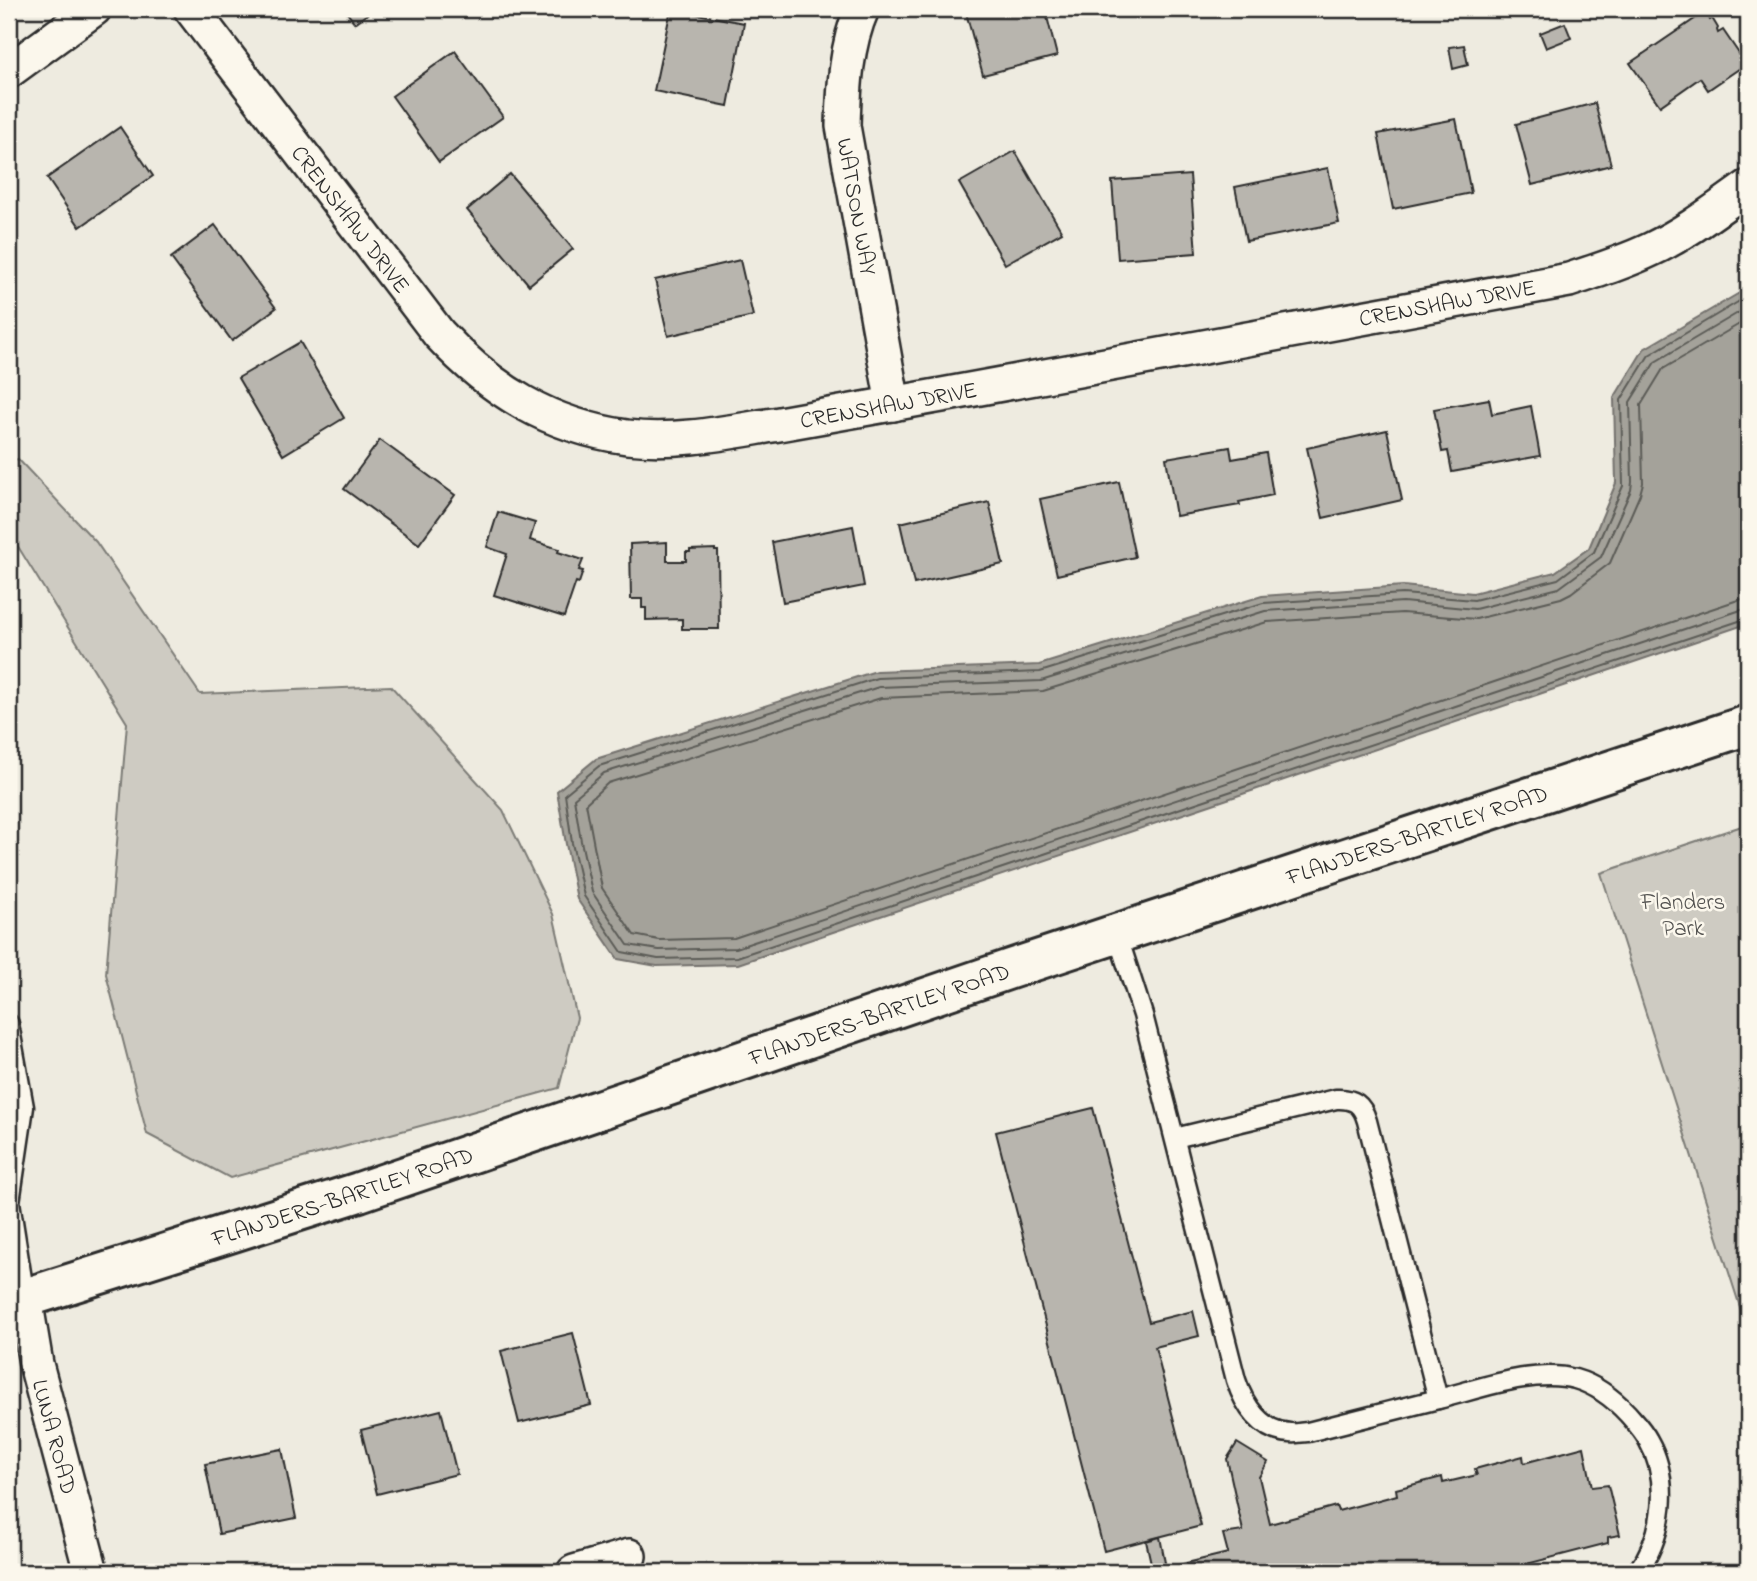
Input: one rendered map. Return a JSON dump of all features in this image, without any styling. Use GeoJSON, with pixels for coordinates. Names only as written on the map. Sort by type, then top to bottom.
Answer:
{"type":"FeatureCollection","features":[{"type":"Feature","properties":{"kind":"street"},"geometry":{"type":"LineString","coordinates":[[9,71],[94,9]]}},
{"type":"Feature","properties":{"kind":"street","name":"CRENSHAW DRIVE"},"geometry":{"type":"LineString","coordinates":[[191,9],[439,334],[477,372],[524,404],[579,427],[609,434],[653,439],[701,437],[1569,280],[1652,249],[1684,232],[1748,187]]}},
{"type":"Feature","properties":{"kind":"street","name":"WATSON WAY"},"geometry":{"type":"LineString","coordinates":[[862,9],[844,81],[843,126],[893,404]]}},
{"type":"Feature","properties":{"kind":"street","name":"FLANDERS-BARTLEY ROAD"},"geometry":{"type":"LineString","coordinates":[[17,1301],[373,1187],[997,973],[1748,725]]}},
{"type":"Feature","properties":{"kind":"street","name":"LUNA ROAD"},"geometry":{"type":"LineString","coordinates":[[17,1301],[91,1572]]}},
{"type":"Feature","properties":{"kind":"street"},"geometry":{"type":"LineString","coordinates":[[574,1572],[629,1556]]}},
{"type":"Feature","properties":{"kind":"lane"},"geometry":{"type":"LineString","coordinates":[[1117,934],[1143,1015],[1236,1380],[1241,1397],[1248,1408],[1257,1418],[1277,1431],[1291,1433],[1308,1432],[1525,1378],[1549,1376],[1575,1380],[1596,1388],[1618,1403],[1637,1423],[1649,1441],[1658,1466],[1662,1494],[1656,1532],[1637,1572]]}},
{"type":"Feature","properties":{"kind":"lane"},"geometry":{"type":"LineString","coordinates":[[9,1024],[23,1107],[10,1202],[17,1301]]}},
{"type":"Feature","properties":{"kind":"lane"},"geometry":{"type":"LineString","coordinates":[[1175,1139],[1336,1099],[1344,1098],[1360,1105],[1367,1121],[1438,1399]]}},
{"type":"Feature","properties":{"kind":"green space"},"geometry":{"type":"Polygon","coordinates":[[[18,459],[96,542],[200,694],[391,686],[503,810],[553,914],[577,1018],[559,1088],[230,1178],[147,1134],[106,974],[127,723],[9,532],[9,461],[18,459]]]}},
{"type":"Feature","properties":{"kind":"green space","name":"Flanders Park"},"geometry":{"type":"Polygon","coordinates":[[[1748,824],[1748,1332],[1601,873],[1748,824]]]}},
{"type":"Feature","properties":{"kind":"water"},"geometry":{"type":"Polygon","coordinates":[[[1748,288],[1747,624],[738,964],[657,966],[618,959],[577,899],[557,791],[596,759],[876,671],[1039,665],[1262,596],[1403,586],[1473,593],[1555,572],[1589,548],[1616,483],[1614,398],[1644,349],[1748,288]]]}},
{"type":"Feature","properties":{"kind":"building"},"geometry":{"type":"Polygon","coordinates":[[[344,9],[374,9],[355,23],[344,9]]]}},
{"type":"Feature","properties":{"kind":"building"},"geometry":{"type":"Polygon","coordinates":[[[671,9],[744,23],[728,106],[654,91],[671,9]]]}},
{"type":"Feature","properties":{"kind":"building"},"geometry":{"type":"Polygon","coordinates":[[[965,9],[1045,9],[1057,56],[983,75],[965,9]]]}},
{"type":"Feature","properties":{"kind":"building"},"geometry":{"type":"Polygon","coordinates":[[[1705,12],[1710,20],[1712,18],[1718,33],[1723,30],[1746,64],[1708,90],[1700,78],[1660,106],[1630,63],[1705,12]]]}},
{"type":"Feature","properties":{"kind":"building"},"geometry":{"type":"Polygon","coordinates":[[[1565,23],[1571,38],[1546,48],[1540,33],[1565,23]]]}},
{"type":"Feature","properties":{"kind":"building"},"geometry":{"type":"Polygon","coordinates":[[[1464,45],[1468,65],[1453,69],[1449,47],[1464,45]]]}},
{"type":"Feature","properties":{"kind":"building"},"geometry":{"type":"Polygon","coordinates":[[[455,51],[503,117],[439,162],[392,96],[455,51]]]}},
{"type":"Feature","properties":{"kind":"building"},"geometry":{"type":"Polygon","coordinates":[[[1595,103],[1611,165],[1532,185],[1516,124],[1595,103]]]}},
{"type":"Feature","properties":{"kind":"building"},"geometry":{"type":"Polygon","coordinates":[[[1456,119],[1471,193],[1393,209],[1378,134],[1456,119]]]}},
{"type":"Feature","properties":{"kind":"building"},"geometry":{"type":"Polygon","coordinates":[[[120,127],[153,176],[80,227],[47,178],[120,127]]]}},
{"type":"Feature","properties":{"kind":"building"},"geometry":{"type":"Polygon","coordinates":[[[1015,151],[1062,232],[1005,264],[959,183],[1015,151]]]}},
{"type":"Feature","properties":{"kind":"building"},"geometry":{"type":"Polygon","coordinates":[[[1328,168],[1339,223],[1246,241],[1235,187],[1328,168]]]}},
{"type":"Feature","properties":{"kind":"building"},"geometry":{"type":"Polygon","coordinates":[[[510,174],[573,249],[529,285],[467,210],[510,174]]]}},
{"type":"Feature","properties":{"kind":"building"},"geometry":{"type":"Polygon","coordinates":[[[1190,175],[1196,253],[1118,259],[1112,181],[1190,175]]]}},
{"type":"Feature","properties":{"kind":"building"},"geometry":{"type":"Polygon","coordinates":[[[215,225],[276,308],[232,341],[171,258],[215,225]]]}},
{"type":"Feature","properties":{"kind":"building"},"geometry":{"type":"Polygon","coordinates":[[[740,260],[753,316],[668,336],[655,280],[740,260]]]}},
{"type":"Feature","properties":{"kind":"building"},"geometry":{"type":"Polygon","coordinates":[[[300,342],[344,418],[283,455],[238,378],[300,342]]]}},
{"type":"Feature","properties":{"kind":"building"},"geometry":{"type":"Polygon","coordinates":[[[1489,399],[1492,414],[1531,406],[1540,456],[1452,472],[1448,451],[1442,452],[1434,409],[1489,399]]]}},
{"type":"Feature","properties":{"kind":"building"},"geometry":{"type":"Polygon","coordinates":[[[1387,430],[1402,500],[1323,518],[1307,448],[1387,430]]]}},
{"type":"Feature","properties":{"kind":"building"},"geometry":{"type":"Polygon","coordinates":[[[380,440],[455,495],[419,544],[344,489],[380,440]]]}},
{"type":"Feature","properties":{"kind":"building"},"geometry":{"type":"Polygon","coordinates":[[[1230,447],[1232,459],[1266,453],[1273,495],[1239,502],[1240,505],[1176,516],[1166,458],[1230,447]]]}},
{"type":"Feature","properties":{"kind":"building"},"geometry":{"type":"Polygon","coordinates":[[[1119,482],[1135,557],[1057,575],[1040,499],[1119,482]]]}},
{"type":"Feature","properties":{"kind":"building"},"geometry":{"type":"Polygon","coordinates":[[[989,502],[1003,564],[914,584],[900,523],[989,502]]]}},
{"type":"Feature","properties":{"kind":"building"},"geometry":{"type":"Polygon","coordinates":[[[498,512],[535,523],[530,540],[583,560],[579,570],[583,571],[579,583],[576,582],[564,617],[494,595],[507,554],[487,547],[498,512]]]}},
{"type":"Feature","properties":{"kind":"building"},"geometry":{"type":"Polygon","coordinates":[[[853,526],[864,586],[783,602],[772,542],[853,526]]]}},
{"type":"Feature","properties":{"kind":"building"},"geometry":{"type":"Polygon","coordinates":[[[667,542],[667,561],[686,561],[686,552],[690,550],[718,551],[719,629],[682,629],[682,619],[646,620],[646,608],[642,608],[642,599],[631,599],[630,544],[667,542]]]}},
{"type":"Feature","properties":{"kind":"building"},"geometry":{"type":"Polygon","coordinates":[[[1093,1108],[1149,1322],[1193,1311],[1199,1336],[1155,1347],[1201,1526],[1104,1551],[996,1132],[1093,1108]]]}},
{"type":"Feature","properties":{"kind":"building"},"geometry":{"type":"Polygon","coordinates":[[[573,1333],[591,1405],[519,1423],[501,1351],[573,1333]]]}},
{"type":"Feature","properties":{"kind":"building"},"geometry":{"type":"Polygon","coordinates":[[[441,1410],[457,1474],[377,1494],[361,1430],[441,1410]]]}},
{"type":"Feature","properties":{"kind":"building"},"geometry":{"type":"Polygon","coordinates":[[[1237,1443],[1268,1462],[1259,1477],[1270,1524],[1336,1506],[1338,1511],[1397,1495],[1396,1489],[1442,1477],[1443,1483],[1477,1475],[1475,1469],[1523,1456],[1524,1463],[1584,1447],[1592,1487],[1608,1485],[1620,1535],[1608,1537],[1608,1543],[1496,1572],[1153,1572],[1146,1541],[1160,1537],[1166,1568],[1228,1553],[1223,1534],[1243,1531],[1227,1459],[1237,1443]]]}},
{"type":"Feature","properties":{"kind":"building"},"geometry":{"type":"Polygon","coordinates":[[[282,1449],[296,1518],[219,1534],[205,1464],[282,1449]]]}}]}
